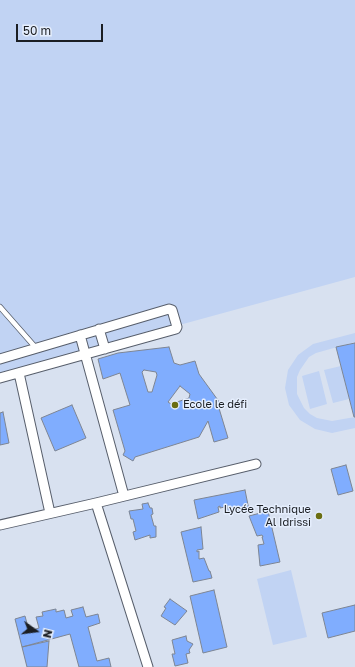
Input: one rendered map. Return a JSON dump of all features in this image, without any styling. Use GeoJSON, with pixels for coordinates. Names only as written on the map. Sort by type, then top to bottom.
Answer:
{"type":"FeatureCollection","features":[{"type":"Feature","properties":{"kind":"street"},"geometry":{"type":"LineString","coordinates":[[0,359],[169,309],[172,310],[176,329],[0,378]]}},
{"type":"Feature","properties":{"kind":"street"},"geometry":{"type":"LineString","coordinates":[[99,329],[105,349]]}},
{"type":"Feature","properties":{"kind":"street"},"geometry":{"type":"LineString","coordinates":[[80,335],[124,496]]}},
{"type":"Feature","properties":{"kind":"street"},"geometry":{"type":"LineString","coordinates":[[18,373],[50,513]]}},
{"type":"Feature","properties":{"kind":"street"},"geometry":{"type":"LineString","coordinates":[[0,525],[256,464]]}},
{"type":"Feature","properties":{"kind":"street"},"geometry":{"type":"LineString","coordinates":[[96,503],[148,667]]}},
{"type":"Feature","properties":{"kind":"lane"},"geometry":{"type":"LineString","coordinates":[[0,307],[36,348]]}},
{"type":"Feature","properties":{"kind":"shaded area"},"geometry":{"type":"Polygon","coordinates":[[[0,0],[355,0],[355,277],[0,374],[0,0]]]}},
{"type":"Feature","properties":{"kind":"shaded area"},"geometry":{"type":"Polygon","coordinates":[[[355,333],[355,342],[316,353],[309,357],[297,377],[297,394],[304,408],[310,414],[317,418],[332,421],[355,417],[355,428],[332,433],[315,429],[300,420],[289,405],[285,388],[288,370],[298,355],[313,344],[355,333]]]}},
{"type":"Feature","properties":{"kind":"shaded area"},"geometry":{"type":"Polygon","coordinates":[[[341,366],[349,399],[333,403],[324,370],[341,366]]]}},
{"type":"Feature","properties":{"kind":"shaded area"},"geometry":{"type":"Polygon","coordinates":[[[319,371],[327,404],[310,409],[302,376],[319,371]]]}},
{"type":"Feature","properties":{"kind":"shaded area"},"geometry":{"type":"Polygon","coordinates":[[[291,570],[307,637],[273,645],[257,579],[291,570]]]}},
{"type":"Feature","properties":{"kind":"building"},"geometry":{"type":"Polygon","coordinates":[[[355,343],[355,417],[354,417],[336,347],[355,343]]]}},
{"type":"Feature","properties":{"kind":"building"},"geometry":{"type":"Polygon","coordinates":[[[169,347],[174,363],[180,365],[195,361],[199,374],[220,403],[218,405],[228,438],[214,442],[208,421],[199,437],[135,457],[133,461],[123,455],[125,451],[113,410],[130,405],[120,373],[103,379],[98,359],[118,353],[169,347]],[[144,370],[142,372],[148,392],[152,392],[157,375],[156,372],[144,370]],[[180,386],[168,402],[171,404],[189,398],[190,394],[180,386]]]}},
{"type":"Feature","properties":{"kind":"building"},"geometry":{"type":"Polygon","coordinates":[[[72,405],[86,438],[55,451],[41,418],[72,405]]]}},
{"type":"Feature","properties":{"kind":"building"},"geometry":{"type":"Polygon","coordinates":[[[3,412],[9,443],[0,445],[0,413],[3,412]]]}},
{"type":"Feature","properties":{"kind":"building"},"geometry":{"type":"Polygon","coordinates":[[[346,465],[353,491],[338,495],[331,469],[346,465]]]}},
{"type":"Feature","properties":{"kind":"building"},"geometry":{"type":"Polygon","coordinates":[[[245,490],[249,510],[228,511],[227,505],[225,505],[225,507],[218,507],[219,512],[198,519],[194,500],[245,490]]]}},
{"type":"Feature","properties":{"kind":"building"},"geometry":{"type":"Polygon","coordinates":[[[148,503],[150,508],[152,508],[153,514],[151,515],[154,526],[156,526],[156,537],[150,538],[150,535],[135,540],[133,532],[136,531],[129,511],[143,509],[142,504],[148,503]]]}},
{"type":"Feature","properties":{"kind":"building"},"geometry":{"type":"Polygon","coordinates":[[[268,511],[280,562],[260,566],[258,545],[264,544],[263,537],[262,535],[257,536],[249,516],[268,511]]]}},
{"type":"Feature","properties":{"kind":"building"},"geometry":{"type":"Polygon","coordinates":[[[201,527],[203,549],[197,550],[197,552],[199,551],[199,559],[204,558],[212,578],[193,582],[181,532],[201,527]]]}},
{"type":"Feature","properties":{"kind":"building"},"geometry":{"type":"Polygon","coordinates":[[[214,590],[227,647],[203,653],[190,596],[214,590]]]}},
{"type":"Feature","properties":{"kind":"building"},"geometry":{"type":"Polygon","coordinates":[[[170,599],[187,611],[175,625],[161,616],[166,608],[164,607],[170,599]]]}},
{"type":"Feature","properties":{"kind":"building"},"geometry":{"type":"Polygon","coordinates":[[[355,605],[355,631],[328,638],[322,613],[355,605]]]}},
{"type":"Feature","properties":{"kind":"building"},"geometry":{"type":"Polygon","coordinates":[[[83,607],[86,617],[98,614],[100,623],[88,627],[97,661],[109,658],[111,667],[79,667],[70,634],[22,647],[15,619],[25,616],[29,631],[39,628],[36,617],[43,616],[42,612],[56,609],[56,612],[64,610],[66,618],[73,616],[71,610],[83,607]]]}},
{"type":"Feature","properties":{"kind":"building"},"geometry":{"type":"Polygon","coordinates":[[[186,636],[187,641],[193,644],[189,650],[190,653],[186,654],[188,663],[175,666],[172,654],[175,654],[172,640],[186,636]]]}},
{"type":"Feature","properties":{"kind":"building"},"geometry":{"type":"Polygon","coordinates":[[[49,641],[47,667],[27,667],[22,647],[49,641]]]}},
{"type":"Feature","properties":{"kind":"place","name":"Ecole le défi"},"geometry":{"type":"Point","coordinates":[175,405]}},
{"type":"Feature","properties":{"kind":"place","name":"Lycée Technique Al Idrissi"},"geometry":{"type":"Point","coordinates":[319,516]}}]}
